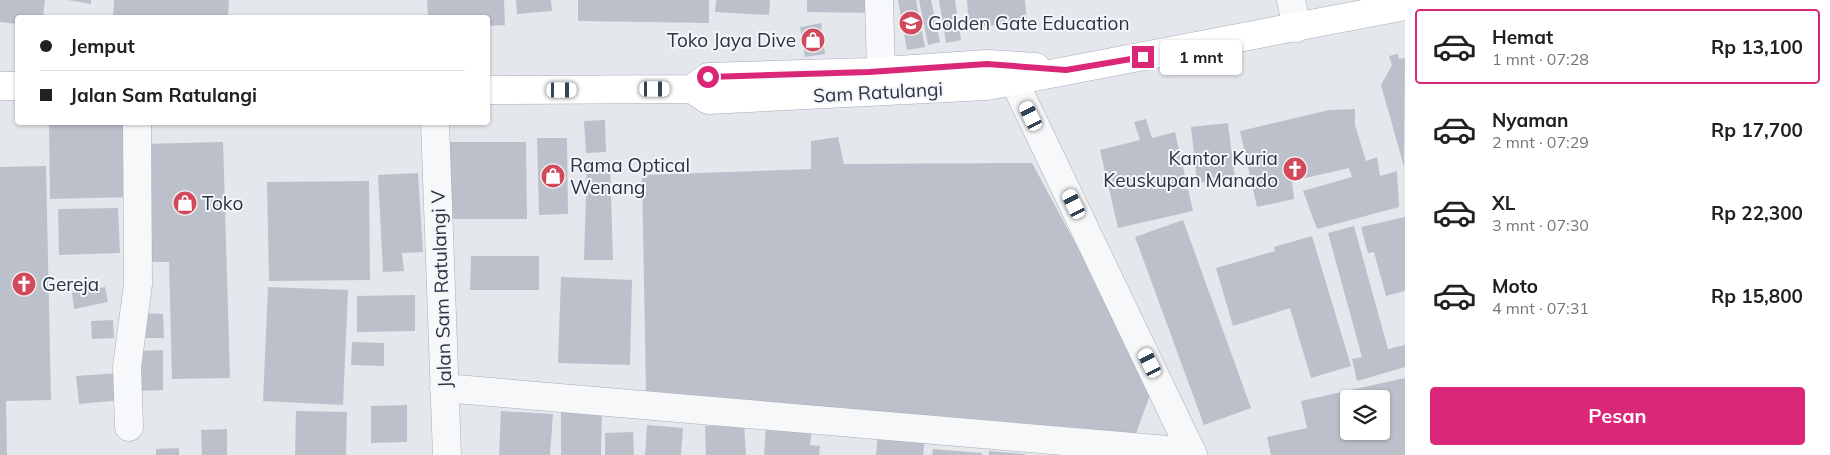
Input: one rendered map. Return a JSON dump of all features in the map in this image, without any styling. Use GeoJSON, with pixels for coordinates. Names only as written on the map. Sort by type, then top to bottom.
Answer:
{"type":"FeatureCollection","features":[{"type":"Feature","properties":{"kind":"main road"},"geometry":{"type":"LineString","coordinates":[[490,90],[692,89],[708,77],[881,71],[1005,64],[1066,70],[1297,28],[1405,6]]}},
{"type":"Feature","properties":{"kind":"main road","name":"Sam Ratulangi"},"geometry":{"type":"LineString","coordinates":[[692,89],[708,100],[898,92],[987,86],[1066,70]]}},
{"type":"Feature","properties":{"kind":"main road"},"geometry":{"type":"LineString","coordinates":[[0,86],[15,86]]}},
{"type":"Feature","properties":{"kind":"street"},"geometry":{"type":"LineString","coordinates":[[879,0],[881,71]]}},
{"type":"Feature","properties":{"kind":"street"},"geometry":{"type":"LineString","coordinates":[[1291,0],[1297,28]]}},
{"type":"Feature","properties":{"kind":"street"},"geometry":{"type":"LineString","coordinates":[[1014,81],[1193,453]]}},
{"type":"Feature","properties":{"kind":"street"},"geometry":{"type":"LineString","coordinates":[[129,427],[127,367],[138,284],[137,125]]}},
{"type":"Feature","properties":{"kind":"street","name":"Jalan Sam Ratulangi V"},"geometry":{"type":"LineString","coordinates":[[435,125],[447,455]]}},
{"type":"Feature","properties":{"kind":"street"},"geometry":{"type":"LineString","coordinates":[[444,388],[1193,453]]}},
{"type":"Feature","properties":{"kind":"building"},"geometry":{"type":"Polygon","coordinates":[[[0,0],[45,0],[43,15],[15,15],[15,24],[0,22],[0,0]]]}},
{"type":"Feature","properties":{"kind":"building"},"geometry":{"type":"Polygon","coordinates":[[[68,0],[91,0],[91,4],[68,0]]]}},
{"type":"Feature","properties":{"kind":"building"},"geometry":{"type":"Polygon","coordinates":[[[114,0],[229,0],[228,15],[113,15],[114,0]]]}},
{"type":"Feature","properties":{"kind":"building"},"geometry":{"type":"Polygon","coordinates":[[[427,0],[504,0],[505,25],[490,26],[490,15],[428,15],[427,0]]]}},
{"type":"Feature","properties":{"kind":"building"},"geometry":{"type":"Polygon","coordinates":[[[516,0],[551,0],[552,11],[517,14],[516,0]]]}},
{"type":"Feature","properties":{"kind":"building"},"geometry":{"type":"Polygon","coordinates":[[[578,0],[709,0],[709,23],[578,21],[578,0]]]}},
{"type":"Feature","properties":{"kind":"building"},"geometry":{"type":"Polygon","coordinates":[[[716,0],[770,0],[769,15],[715,12],[716,0]]]}},
{"type":"Feature","properties":{"kind":"building"},"geometry":{"type":"Polygon","coordinates":[[[807,0],[874,0],[874,13],[807,12],[807,0]]]}},
{"type":"Feature","properties":{"kind":"building","name":"Golden Gate Education"},"geometry":{"type":"Polygon","coordinates":[[[898,0],[916,0],[925,47],[907,50],[898,0]]]}},
{"type":"Feature","properties":{"kind":"building"},"geometry":{"type":"Polygon","coordinates":[[[919,0],[931,0],[940,42],[928,45],[919,0]]]}},
{"type":"Feature","properties":{"kind":"building"},"geometry":{"type":"Polygon","coordinates":[[[939,0],[955,0],[961,40],[946,43],[939,0]]]}},
{"type":"Feature","properties":{"kind":"building"},"geometry":{"type":"Polygon","coordinates":[[[967,0],[1025,0],[1027,23],[969,27],[967,0]]]}},
{"type":"Feature","properties":{"kind":"building","name":"Toko Jaya Dive"},"geometry":{"type":"Polygon","coordinates":[[[821,23],[825,54],[805,57],[800,27],[821,23]]]}},
{"type":"Feature","properties":{"kind":"building"},"geometry":{"type":"Polygon","coordinates":[[[1398,54],[1399,59],[1405,58],[1404,167],[1381,85],[1392,65],[1389,56],[1398,54]]]}},
{"type":"Feature","properties":{"kind":"building","name":"Kantor Kuria Keuskupan Manado"},"geometry":{"type":"Polygon","coordinates":[[[1355,109],[1355,125],[1366,161],[1377,157],[1380,176],[1397,171],[1399,207],[1317,229],[1303,191],[1352,177],[1349,168],[1292,181],[1294,199],[1257,207],[1240,131],[1329,110],[1355,109]]]}},
{"type":"Feature","properties":{"kind":"building"},"geometry":{"type":"Polygon","coordinates":[[[1146,119],[1152,138],[1175,132],[1193,211],[1118,228],[1100,150],[1140,140],[1134,122],[1146,119]]]}},
{"type":"Feature","properties":{"kind":"building"},"geometry":{"type":"Polygon","coordinates":[[[605,120],[606,152],[586,153],[584,121],[605,120]]]}},
{"type":"Feature","properties":{"kind":"building"},"geometry":{"type":"Polygon","coordinates":[[[1228,123],[1235,179],[1197,183],[1191,127],[1228,123]]]}},
{"type":"Feature","properties":{"kind":"building"},"geometry":{"type":"Polygon","coordinates":[[[49,125],[131,125],[133,197],[50,199],[49,125]]]}},
{"type":"Feature","properties":{"kind":"building"},"geometry":{"type":"Polygon","coordinates":[[[838,137],[844,164],[1032,163],[1153,387],[1135,436],[646,391],[642,175],[811,169],[811,141],[838,137]]]}},
{"type":"Feature","properties":{"kind":"building","name":"Rama Optical Wenang"},"geometry":{"type":"Polygon","coordinates":[[[537,138],[567,138],[568,214],[539,215],[537,138]]]}},
{"type":"Feature","properties":{"kind":"building","name":"Toko"},"geometry":{"type":"Polygon","coordinates":[[[223,142],[230,378],[172,379],[169,262],[146,262],[143,144],[223,142]]]}},
{"type":"Feature","properties":{"kind":"building"},"geometry":{"type":"Polygon","coordinates":[[[446,142],[526,142],[527,219],[446,219],[446,142]]]}},
{"type":"Feature","properties":{"kind":"building"},"geometry":{"type":"Polygon","coordinates":[[[587,160],[610,160],[613,260],[584,260],[587,160]]]}},
{"type":"Feature","properties":{"kind":"building","name":"Gereja"},"geometry":{"type":"Polygon","coordinates":[[[46,166],[51,400],[6,401],[7,455],[0,455],[0,167],[46,166]]]}},
{"type":"Feature","properties":{"kind":"building"},"geometry":{"type":"Polygon","coordinates":[[[418,173],[423,252],[402,253],[404,271],[383,272],[378,175],[418,173]]]}},
{"type":"Feature","properties":{"kind":"building"},"geometry":{"type":"Polygon","coordinates":[[[369,181],[370,280],[269,281],[267,182],[369,181]]]}},
{"type":"Feature","properties":{"kind":"building"},"geometry":{"type":"Polygon","coordinates":[[[118,208],[120,253],[59,255],[58,209],[118,208]]]}},
{"type":"Feature","properties":{"kind":"building"},"geometry":{"type":"Polygon","coordinates":[[[1405,217],[1405,291],[1386,296],[1374,252],[1368,253],[1361,227],[1405,217]]]}},
{"type":"Feature","properties":{"kind":"building"},"geometry":{"type":"Polygon","coordinates":[[[1183,220],[1251,408],[1204,425],[1135,237],[1183,220]]]}},
{"type":"Feature","properties":{"kind":"building"},"geometry":{"type":"Polygon","coordinates":[[[1354,226],[1388,349],[1405,345],[1405,367],[1357,381],[1352,359],[1362,357],[1328,233],[1354,226]]]}},
{"type":"Feature","properties":{"kind":"building"},"geometry":{"type":"Polygon","coordinates":[[[1312,236],[1351,366],[1311,378],[1290,308],[1233,326],[1216,268],[1275,251],[1274,247],[1312,236]]]}},
{"type":"Feature","properties":{"kind":"building"},"geometry":{"type":"Polygon","coordinates":[[[471,256],[539,256],[539,290],[470,290],[471,256]]]}},
{"type":"Feature","properties":{"kind":"building"},"geometry":{"type":"Polygon","coordinates":[[[561,277],[632,280],[630,365],[558,363],[561,277]]]}},
{"type":"Feature","properties":{"kind":"building"},"geometry":{"type":"Polygon","coordinates":[[[105,287],[108,302],[74,309],[72,293],[105,287]]]}},
{"type":"Feature","properties":{"kind":"building"},"geometry":{"type":"Polygon","coordinates":[[[268,287],[348,290],[343,405],[263,401],[268,287]]]}},
{"type":"Feature","properties":{"kind":"building"},"geometry":{"type":"Polygon","coordinates":[[[415,295],[415,331],[357,332],[357,296],[415,295]]]}},
{"type":"Feature","properties":{"kind":"building"},"geometry":{"type":"Polygon","coordinates":[[[140,313],[163,314],[164,338],[141,338],[140,313]]]}},
{"type":"Feature","properties":{"kind":"building"},"geometry":{"type":"Polygon","coordinates":[[[113,320],[114,338],[92,339],[91,321],[113,320]]]}},
{"type":"Feature","properties":{"kind":"building"},"geometry":{"type":"Polygon","coordinates":[[[352,342],[384,343],[384,366],[351,365],[352,342]]]}},
{"type":"Feature","properties":{"kind":"building"},"geometry":{"type":"Polygon","coordinates":[[[163,350],[163,390],[140,391],[140,351],[163,350]]]}},
{"type":"Feature","properties":{"kind":"building"},"geometry":{"type":"Polygon","coordinates":[[[119,373],[122,400],[79,404],[76,376],[119,373]]]}},
{"type":"Feature","properties":{"kind":"building"},"geometry":{"type":"Polygon","coordinates":[[[1405,378],[1405,455],[1271,455],[1267,437],[1307,428],[1301,401],[1340,392],[1340,440],[1390,440],[1390,390],[1351,390],[1405,378]]]}},
{"type":"Feature","properties":{"kind":"building"},"geometry":{"type":"Polygon","coordinates":[[[407,405],[407,442],[371,443],[371,406],[407,405]]]}},
{"type":"Feature","properties":{"kind":"building"},"geometry":{"type":"Polygon","coordinates":[[[561,407],[602,408],[601,455],[561,455],[561,407]]]}},
{"type":"Feature","properties":{"kind":"building"},"geometry":{"type":"Polygon","coordinates":[[[296,411],[347,412],[346,455],[295,455],[296,411]]]}},
{"type":"Feature","properties":{"kind":"building"},"geometry":{"type":"Polygon","coordinates":[[[501,411],[553,414],[550,455],[499,455],[501,411]]]}},
{"type":"Feature","properties":{"kind":"building"},"geometry":{"type":"Polygon","coordinates":[[[744,424],[746,455],[706,455],[705,426],[744,424]]]}},
{"type":"Feature","properties":{"kind":"building"},"geometry":{"type":"Polygon","coordinates":[[[766,424],[812,429],[810,445],[820,446],[819,455],[764,455],[766,424]]]}},
{"type":"Feature","properties":{"kind":"building"},"geometry":{"type":"Polygon","coordinates":[[[647,425],[683,428],[681,455],[645,455],[647,425]]]}},
{"type":"Feature","properties":{"kind":"building"},"geometry":{"type":"Polygon","coordinates":[[[227,429],[227,455],[202,455],[201,430],[227,429]]]}},
{"type":"Feature","properties":{"kind":"building"},"geometry":{"type":"Polygon","coordinates":[[[633,432],[634,455],[605,455],[605,433],[633,432]]]}},
{"type":"Feature","properties":{"kind":"building"},"geometry":{"type":"Polygon","coordinates":[[[878,435],[925,440],[923,455],[876,455],[878,435]]]}},
{"type":"Feature","properties":{"kind":"building"},"geometry":{"type":"Polygon","coordinates":[[[179,448],[179,455],[156,455],[156,449],[179,448]]]}},
{"type":"Feature","properties":{"kind":"building"},"geometry":{"type":"Polygon","coordinates":[[[933,449],[982,453],[982,455],[932,455],[933,449]]]}},
{"type":"Feature","properties":{"kind":"building"},"geometry":{"type":"Polygon","coordinates":[[[989,451],[1025,454],[1025,455],[989,455],[989,451]]]}},
{"type":"Feature","properties":{"kind":"place","name":"Golden Gate Education"},"geometry":{"type":"Point","coordinates":[911,23]}},
{"type":"Feature","properties":{"kind":"place","name":"Toko Jaya Dive"},"geometry":{"type":"Point","coordinates":[813,40]}},
{"type":"Feature","properties":{"kind":"place","name":"Kantor Kuria Keuskupan Manado"},"geometry":{"type":"Point","coordinates":[1295,169]}},
{"type":"Feature","properties":{"kind":"place","name":"Rama Optical Wenang"},"geometry":{"type":"Point","coordinates":[553,176]}},
{"type":"Feature","properties":{"kind":"place","name":"Toko"},"geometry":{"type":"Point","coordinates":[185,203]}},
{"type":"Feature","properties":{"kind":"place","name":"Gereja"},"geometry":{"type":"Point","coordinates":[24,284]}},
{"type":"Feature","properties":{"kind":"route"},"geometry":{"type":"LineString","coordinates":[[708,77],[869,72],[987,64],[1066,70],[1143,57]]}}]}
